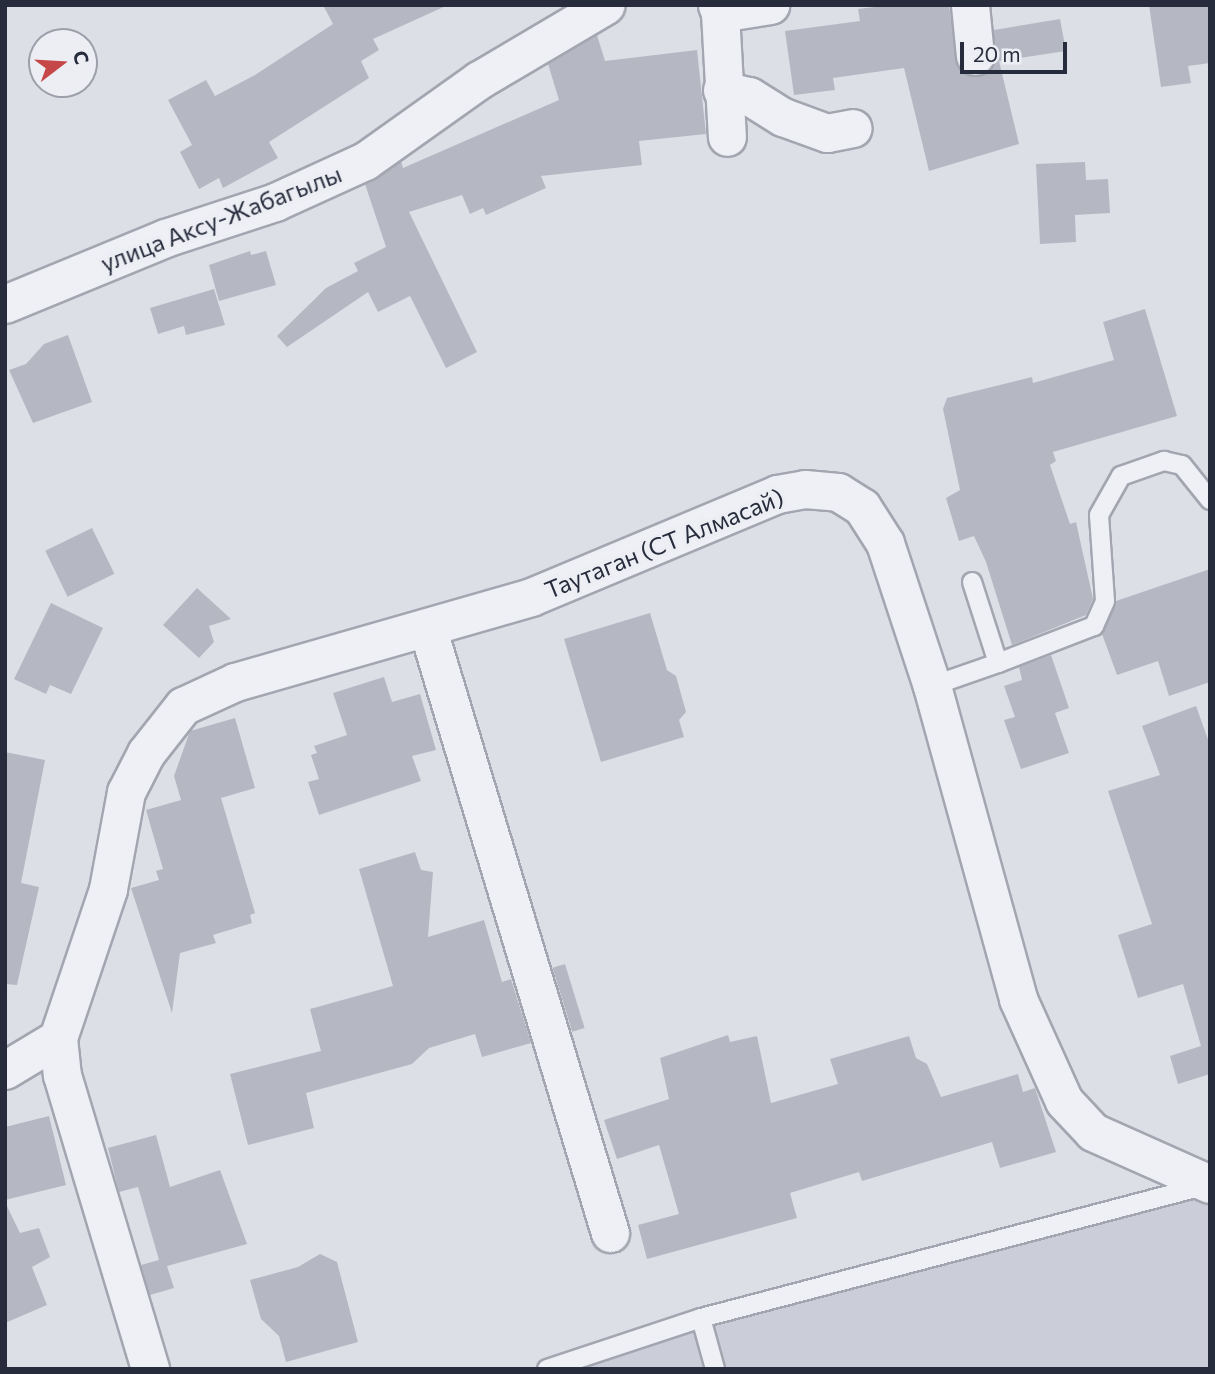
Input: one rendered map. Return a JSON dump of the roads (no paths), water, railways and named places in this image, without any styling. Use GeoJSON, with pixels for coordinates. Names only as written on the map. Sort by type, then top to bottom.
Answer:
{"type":"FeatureCollection","features":[{"type":"Feature","properties":{"kind":"street","name":"улица Аксу-Жабагылы"},"geometry":{"type":"LineString","coordinates":[[5,304],[165,237],[275,202],[365,161],[479,80],[606,5]]}},
{"type":"Feature","properties":{"kind":"street"},"geometry":{"type":"LineString","coordinates":[[727,137],[718,9],[771,5]]}},
{"type":"Feature","properties":{"kind":"street"},"geometry":{"type":"LineString","coordinates":[[970,5],[975,56]]}},
{"type":"Feature","properties":{"kind":"street"},"geometry":{"type":"LineString","coordinates":[[722,90],[749,96],[783,117],[827,134],[853,128]]}},
{"type":"Feature","properties":{"kind":"street","name":"Таутаган (СТ Алмасай)"},"geometry":{"type":"LineString","coordinates":[[58,1038],[108,889],[126,792],[146,753],[183,706],[235,682],[428,630],[531,597],[777,494],[838,492],[862,507],[885,543],[932,686],[1018,999],[1064,1101],[1093,1132],[1208,1184]]}},
{"type":"Feature","properties":{"kind":"street"},"geometry":{"type":"LineString","coordinates":[[428,630],[610,1233]]}},
{"type":"Feature","properties":{"kind":"street"},"geometry":{"type":"LineString","coordinates":[[5,1070],[58,1038],[62,1075],[149,1369]]}},
{"type":"Feature","properties":{"kind":"lane"},"geometry":{"type":"LineString","coordinates":[[932,686],[1094,626],[1105,601],[1099,515],[1121,476],[1164,461],[1182,465],[1210,500]]}},
{"type":"Feature","properties":{"kind":"lane"},"geometry":{"type":"LineString","coordinates":[[972,582],[998,663]]}},
{"type":"Feature","properties":{"kind":"lane"},"geometry":{"type":"LineString","coordinates":[[547,1369],[701,1318],[1208,1184]]}},
{"type":"Feature","properties":{"kind":"lane"},"geometry":{"type":"LineString","coordinates":[[701,1318],[715,1369]]}}]}
